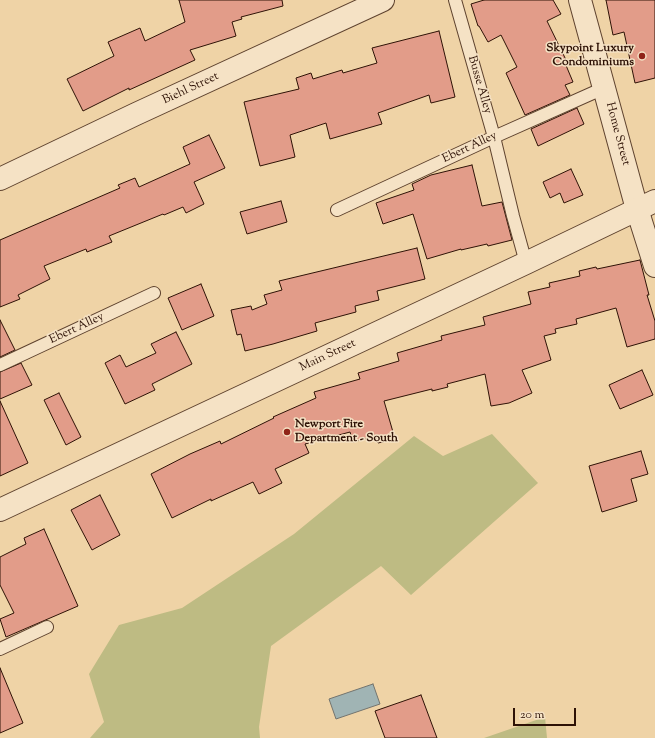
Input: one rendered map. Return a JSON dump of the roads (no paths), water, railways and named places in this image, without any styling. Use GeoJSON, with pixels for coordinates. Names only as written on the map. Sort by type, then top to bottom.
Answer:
{"type":"FeatureCollection","features":[{"type":"Feature","properties":{"kind":"street","name":"Biehl Street"},"geometry":{"type":"LineString","coordinates":[[0,179],[136,114],[383,0]]}},
{"type":"Feature","properties":{"kind":"street","name":"Home Street"},"geometry":{"type":"LineString","coordinates":[[580,0],[604,88],[646,205],[655,266]]}},
{"type":"Feature","properties":{"kind":"street","name":"Main Street"},"geometry":{"type":"LineString","coordinates":[[0,510],[526,263],[646,205]]}},
{"type":"Feature","properties":{"kind":"lane","name":"Busse Alley"},"geometry":{"type":"LineString","coordinates":[[455,0],[494,137],[526,263]]}},
{"type":"Feature","properties":{"kind":"lane","name":"Ebert Alley"},"geometry":{"type":"LineString","coordinates":[[337,210],[604,88]]}},
{"type":"Feature","properties":{"kind":"lane","name":"Ebert Alley"},"geometry":{"type":"LineString","coordinates":[[0,365],[154,293]]}},
{"type":"Feature","properties":{"kind":"lane"},"geometry":{"type":"LineString","coordinates":[[0,649],[47,627]]}},
{"type":"Feature","properties":{"kind":"place","name":"Skypoint Luxury Condominiums"},"geometry":{"type":"Point","coordinates":[642,56]}},
{"type":"Feature","properties":{"kind":"place","name":"Newport Fire Department - South"},"geometry":{"type":"Point","coordinates":[287,432]}}]}
